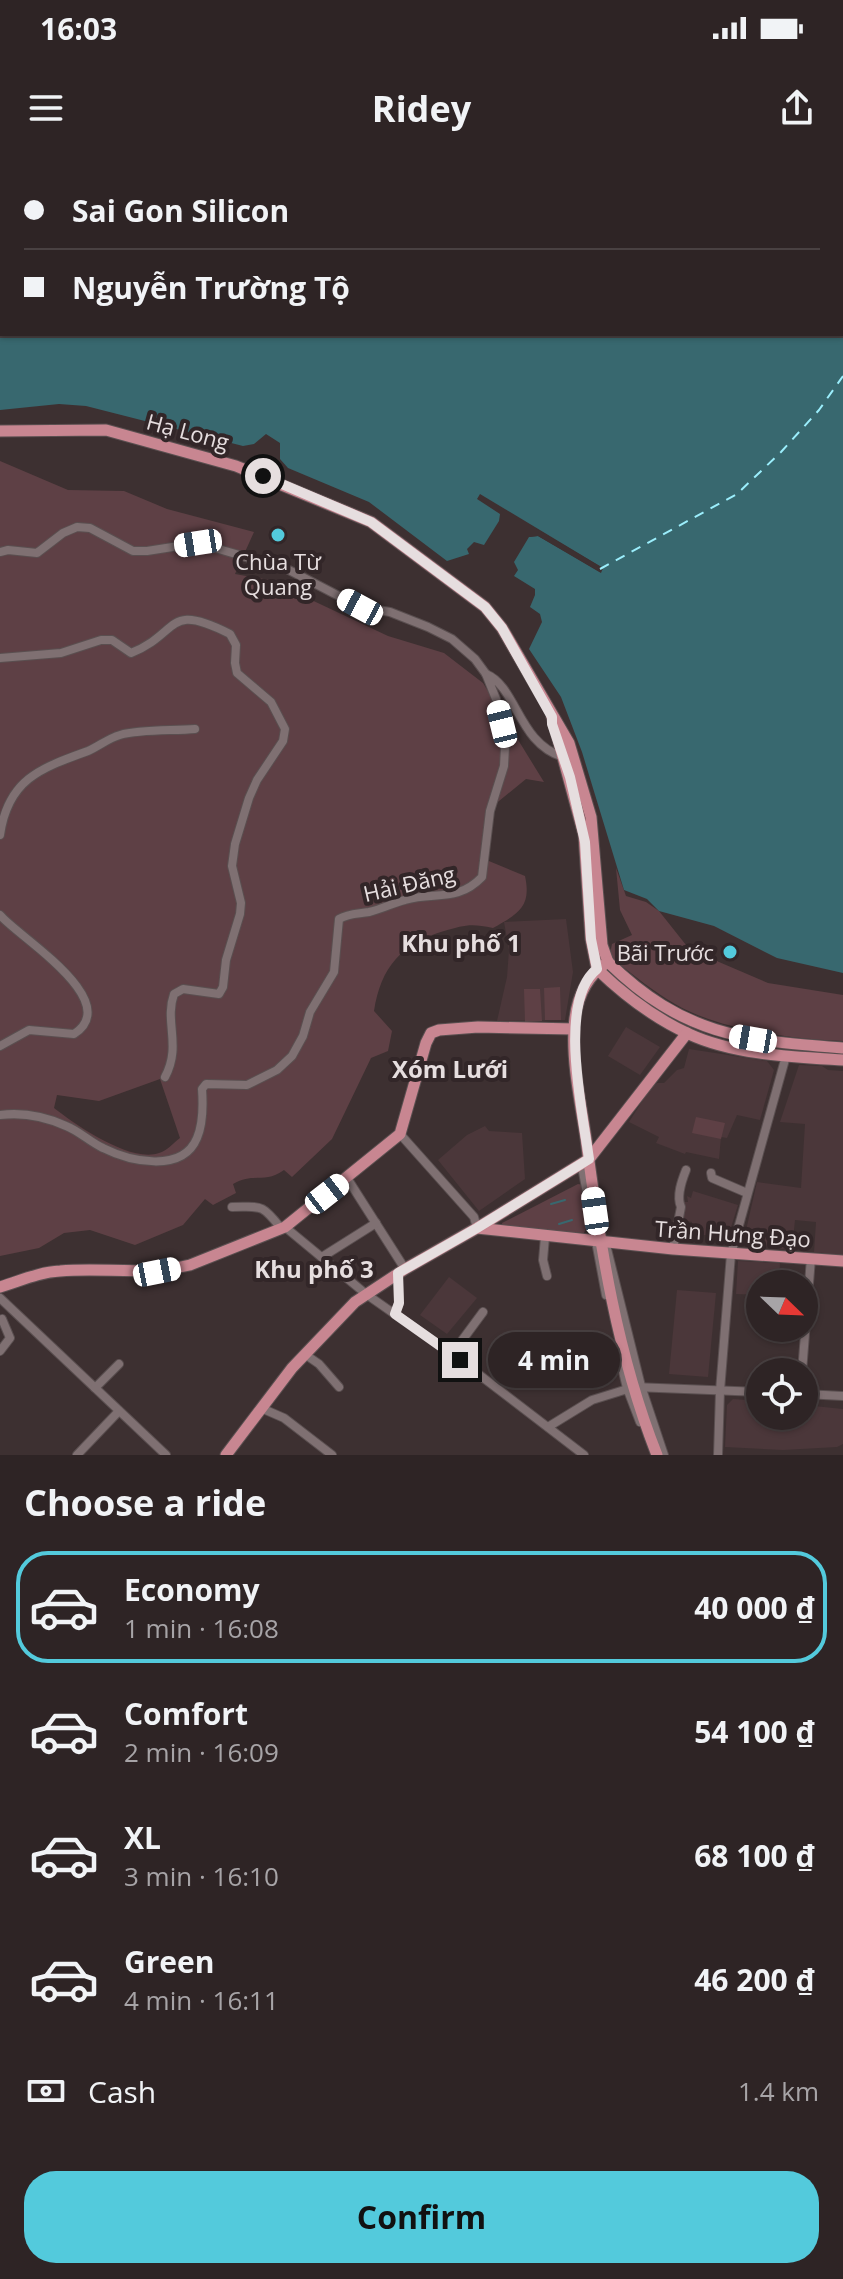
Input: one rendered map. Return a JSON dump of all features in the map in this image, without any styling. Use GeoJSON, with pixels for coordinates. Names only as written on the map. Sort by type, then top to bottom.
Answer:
{"type":"FeatureCollection","features":[{"type":"Feature","properties":{"kind":"main road","name":"Hạ Long"},"geometry":{"type":"LineString","coordinates":[[0,431],[106,430],[220,460],[362,517],[485,607],[508,637],[552,717],[560,725],[568,756],[588,800],[603,966]]}},
{"type":"Feature","properties":{"kind":"main road"},"geometry":{"type":"LineString","coordinates":[[603,966],[583,986],[574,1029],[600,1242],[634,1387],[655,1455]]}},
{"type":"Feature","properties":{"kind":"main road"},"geometry":{"type":"LineString","coordinates":[[603,966],[643,1006],[687,1033],[718,1044],[786,1056],[843,1060]]}},
{"type":"Feature","properties":{"kind":"main road"},"geometry":{"type":"LineString","coordinates":[[603,966],[708,1029],[769,1041],[843,1048]]}},
{"type":"Feature","properties":{"kind":"main road"},"geometry":{"type":"LineString","coordinates":[[0,1287],[60,1271],[144,1272],[175,1269],[282,1227],[400,1134],[431,1033],[478,1027],[574,1029]]}},
{"type":"Feature","properties":{"kind":"main road"},"geometry":{"type":"LineString","coordinates":[[226,1455],[261,1408],[355,1302],[589,1159],[687,1033]]}},
{"type":"Feature","properties":{"kind":"main road","name":"Trần Hưng Đạo"},"geometry":{"type":"LineString","coordinates":[[477,1228],[673,1249],[843,1261]]}},
{"type":"Feature","properties":{"kind":"street"},"geometry":{"type":"LineString","coordinates":[[0,552],[37,553],[63,533],[77,527],[90,528],[133,551],[198,543],[287,569],[360,607],[390,612],[452,639],[498,683],[535,740],[547,752],[568,756]]}},
{"type":"Feature","properties":{"kind":"street"},"geometry":{"type":"LineString","coordinates":[[0,658],[61,653],[86,643],[112,640],[131,653],[155,640],[168,627],[191,619],[230,634],[236,645],[237,673],[271,702],[283,722],[285,735],[257,780],[235,844],[232,866],[241,903],[222,975],[223,987],[219,994],[183,989],[174,994],[171,1003],[173,1058],[165,1077]]}},
{"type":"Feature","properties":{"kind":"street","name":"Hải Đăng"},"geometry":{"type":"LineString","coordinates":[[0,1115],[35,1115],[64,1125],[113,1152],[144,1162],[158,1162],[179,1155],[192,1147],[197,1139],[202,1089],[206,1084],[247,1085],[287,1061],[303,1036],[310,1012],[334,972],[339,919],[407,899],[451,895],[469,888],[482,877],[490,811],[504,766],[505,747],[496,699],[486,674]]}},
{"type":"Feature","properties":{"kind":"street"},"geometry":{"type":"LineString","coordinates":[[0,835],[8,803],[19,787],[44,767],[90,750],[112,737],[195,729]]}},
{"type":"Feature","properties":{"kind":"street"},"geometry":{"type":"LineString","coordinates":[[0,915],[66,971],[84,1002],[87,1015],[83,1027],[74,1034],[29,1030],[0,1046]]}},
{"type":"Feature","properties":{"kind":"street"},"geometry":{"type":"LineString","coordinates":[[718,1455],[731,1254],[786,1056]]}},
{"type":"Feature","properties":{"kind":"street"},"geometry":{"type":"LineString","coordinates":[[400,1134],[474,1217],[477,1228]]}},
{"type":"Feature","properties":{"kind":"street"},"geometry":{"type":"LineString","coordinates":[[673,1249],[686,1170]]}},
{"type":"Feature","properties":{"kind":"street"},"geometry":{"type":"LineString","coordinates":[[711,1173],[712,1178],[747,1193]]}},
{"type":"Feature","properties":{"kind":"street"},"geometry":{"type":"LineString","coordinates":[[347,1178],[402,1271],[395,1314]]}},
{"type":"Feature","properties":{"kind":"street"},"geometry":{"type":"LineString","coordinates":[[232,1207],[266,1210],[282,1227],[366,1294],[452,1354],[584,1455]]}},
{"type":"Feature","properties":{"kind":"street"},"geometry":{"type":"LineString","coordinates":[[322,1257],[376,1223]]}},
{"type":"Feature","properties":{"kind":"street"},"geometry":{"type":"LineString","coordinates":[[545,1237],[543,1260],[547,1276]]}},
{"type":"Feature","properties":{"kind":"street"},"geometry":{"type":"LineString","coordinates":[[803,1358],[811,1258]]}},
{"type":"Feature","properties":{"kind":"street"},"geometry":{"type":"LineString","coordinates":[[0,1298],[166,1455]]}},
{"type":"Feature","properties":{"kind":"street"},"geometry":{"type":"LineString","coordinates":[[452,1354],[483,1312]]}},
{"type":"Feature","properties":{"kind":"street"},"geometry":{"type":"LineString","coordinates":[[0,1351],[10,1338],[1,1320],[15,1313]]}},
{"type":"Feature","properties":{"kind":"street"},"geometry":{"type":"LineString","coordinates":[[306,1355],[319,1364],[339,1387]]}},
{"type":"Feature","properties":{"kind":"street"},"geometry":{"type":"LineString","coordinates":[[95,1388],[119,1364]]}},
{"type":"Feature","properties":{"kind":"street"},"geometry":{"type":"LineString","coordinates":[[548,1427],[592,1400],[634,1387],[746,1392]]}},
{"type":"Feature","properties":{"kind":"street"},"geometry":{"type":"LineString","coordinates":[[818,1395],[843,1396]]}},
{"type":"Feature","properties":{"kind":"street"},"geometry":{"type":"LineString","coordinates":[[261,1408],[284,1418],[332,1455]]}},
{"type":"Feature","properties":{"kind":"street"},"geometry":{"type":"LineString","coordinates":[[77,1455],[119,1411]]}},
{"type":"Feature","properties":{"kind":"street"},"geometry":{"type":"LineString","coordinates":[[653,1441],[664,1455]]}},
{"type":"Feature","properties":{"kind":"shaded area"},"geometry":{"type":"Polygon","coordinates":[[[0,461],[68,490],[124,491],[167,509],[254,532],[235,574],[269,580],[388,636],[444,653],[483,683],[544,782],[526,779],[488,810],[484,859],[525,876],[526,896],[521,909],[493,928],[468,925],[429,936],[396,959],[382,982],[374,1011],[392,1031],[388,1051],[371,1058],[332,1139],[292,1177],[284,1170],[233,1184],[236,1193],[213,1205],[205,1199],[183,1225],[135,1245],[90,1230],[64,1233],[39,1248],[0,1256],[0,461]],[[160,1079],[99,1101],[57,1095],[54,1108],[104,1141],[133,1153],[159,1153],[180,1138],[160,1079]]]}},
{"type":"Feature","properties":{"kind":"shaded area"},"geometry":{"type":"Polygon","coordinates":[[[616,868],[626,896],[646,902],[659,911],[686,945],[768,983],[843,995],[843,1041],[734,1027],[675,1004],[637,978],[610,954],[612,944],[632,935],[620,910],[616,868]]]}},
{"type":"Feature","properties":{"kind":"shaded area"},"geometry":{"type":"Polygon","coordinates":[[[566,919],[573,972],[565,1020],[497,1021],[507,977],[509,950],[504,922],[566,919]]]}},
{"type":"Feature","properties":{"kind":"shaded area"},"geometry":{"type":"Polygon","coordinates":[[[560,987],[561,1020],[545,1020],[544,988],[560,987]]]}},
{"type":"Feature","properties":{"kind":"shaded area"},"geometry":{"type":"Polygon","coordinates":[[[524,989],[540,989],[542,1021],[525,1022],[524,989]]]}},
{"type":"Feature","properties":{"kind":"shaded area"},"geometry":{"type":"Polygon","coordinates":[[[626,1027],[660,1047],[640,1075],[608,1056],[626,1027]]]}},
{"type":"Feature","properties":{"kind":"shaded area"},"geometry":{"type":"Polygon","coordinates":[[[689,1049],[767,1061],[774,1070],[760,1120],[737,1115],[727,1138],[721,1137],[719,1159],[685,1154],[656,1143],[659,1137],[629,1122],[651,1087],[664,1083],[677,1070],[684,1068],[689,1049]]]}},
{"type":"Feature","properties":{"kind":"shaded area"},"geometry":{"type":"Polygon","coordinates":[[[799,1065],[843,1071],[843,1255],[814,1252],[816,1222],[795,1220],[792,1250],[750,1244],[744,1239],[757,1182],[801,1188],[805,1124],[780,1122],[799,1065]]]}},
{"type":"Feature","properties":{"kind":"shaded area"},"geometry":{"type":"Polygon","coordinates":[[[696,1117],[725,1123],[721,1139],[692,1133],[696,1117]]]}},
{"type":"Feature","properties":{"kind":"shaded area"},"geometry":{"type":"Polygon","coordinates":[[[485,1126],[489,1131],[522,1133],[525,1179],[479,1211],[438,1160],[467,1135],[485,1126]]]}},
{"type":"Feature","properties":{"kind":"shaded area"},"geometry":{"type":"Polygon","coordinates":[[[578,1184],[583,1185],[587,1226],[584,1233],[503,1228],[502,1223],[578,1184]]]}},
{"type":"Feature","properties":{"kind":"shaded area"},"geometry":{"type":"Polygon","coordinates":[[[693,1191],[738,1205],[728,1237],[691,1234],[692,1222],[682,1220],[684,1202],[688,1202],[687,1196],[691,1198],[693,1191]]]}},
{"type":"Feature","properties":{"kind":"shaded area"},"geometry":{"type":"Polygon","coordinates":[[[738,1261],[780,1263],[780,1270],[746,1270],[746,1294],[736,1294],[738,1261]]]}},
{"type":"Feature","properties":{"kind":"shaded area"},"geometry":{"type":"Polygon","coordinates":[[[449,1277],[477,1298],[447,1334],[420,1315],[449,1277]]]}},
{"type":"Feature","properties":{"kind":"shaded area"},"geometry":{"type":"Polygon","coordinates":[[[677,1290],[716,1293],[708,1377],[669,1374],[677,1290]]]}},
{"type":"Feature","properties":{"kind":"shaded area"},"geometry":{"type":"Polygon","coordinates":[[[733,1399],[746,1400],[746,1430],[818,1430],[818,1406],[843,1409],[843,1444],[783,1450],[725,1447],[727,1405],[733,1399]]]}},
{"type":"Feature","properties":{"kind":"water"},"geometry":{"type":"Polygon","coordinates":[[[0,336],[843,336],[843,973],[777,958],[714,926],[659,911],[647,899],[624,890],[582,752],[561,697],[529,649],[542,622],[540,614],[530,607],[535,589],[514,576],[518,570],[514,562],[529,537],[538,536],[600,572],[603,568],[480,494],[477,499],[500,514],[499,521],[484,545],[474,542],[467,549],[469,554],[447,561],[369,502],[288,468],[280,459],[280,443],[266,434],[254,444],[243,446],[86,406],[59,404],[0,410],[0,336]]]}},
{"type":"Feature","properties":{"kind":"pier"},"geometry":{"type":"Polygon","coordinates":[[[535,528],[603,568],[601,573],[538,536],[529,537],[535,528]]]}},
{"type":"Feature","properties":{"kind":"waterway"},"geometry":{"type":"LineString","coordinates":[[551,1204],[565,1200]]}},
{"type":"Feature","properties":{"kind":"waterway"},"geometry":{"type":"LineString","coordinates":[[559,1224],[572,1220]]}},
{"type":"Feature","properties":{"kind":"ferry route"},"geometry":{"type":"LineString","coordinates":[[600,569],[737,494],[819,410],[843,376]]}},
{"type":"Feature","properties":{"kind":"place","name":"Chùa Từ Quang"},"geometry":{"type":"Point","coordinates":[278,535]}},
{"type":"Feature","properties":{"kind":"place","name":"Bãi Trước"},"geometry":{"type":"Point","coordinates":[730,952]}},
{"type":"Feature","properties":{"kind":"district","name":"Khu phố 1"},"geometry":{"type":"Point","coordinates":[461,942]}},
{"type":"Feature","properties":{"kind":"district","name":"Xóm Lưới"},"geometry":{"type":"Point","coordinates":[450,1068]}},
{"type":"Feature","properties":{"kind":"district","name":"Khu phố 3"},"geometry":{"type":"Point","coordinates":[314,1268]}},
{"type":"Feature","properties":{"kind":"route"},"geometry":{"type":"LineString","coordinates":[[263,476],[371,522],[485,607],[502,628],[552,717],[583,828],[592,951],[597,969],[583,986],[574,1029],[589,1159],[398,1273],[399,1303],[395,1314],[460,1360]]}}]}
